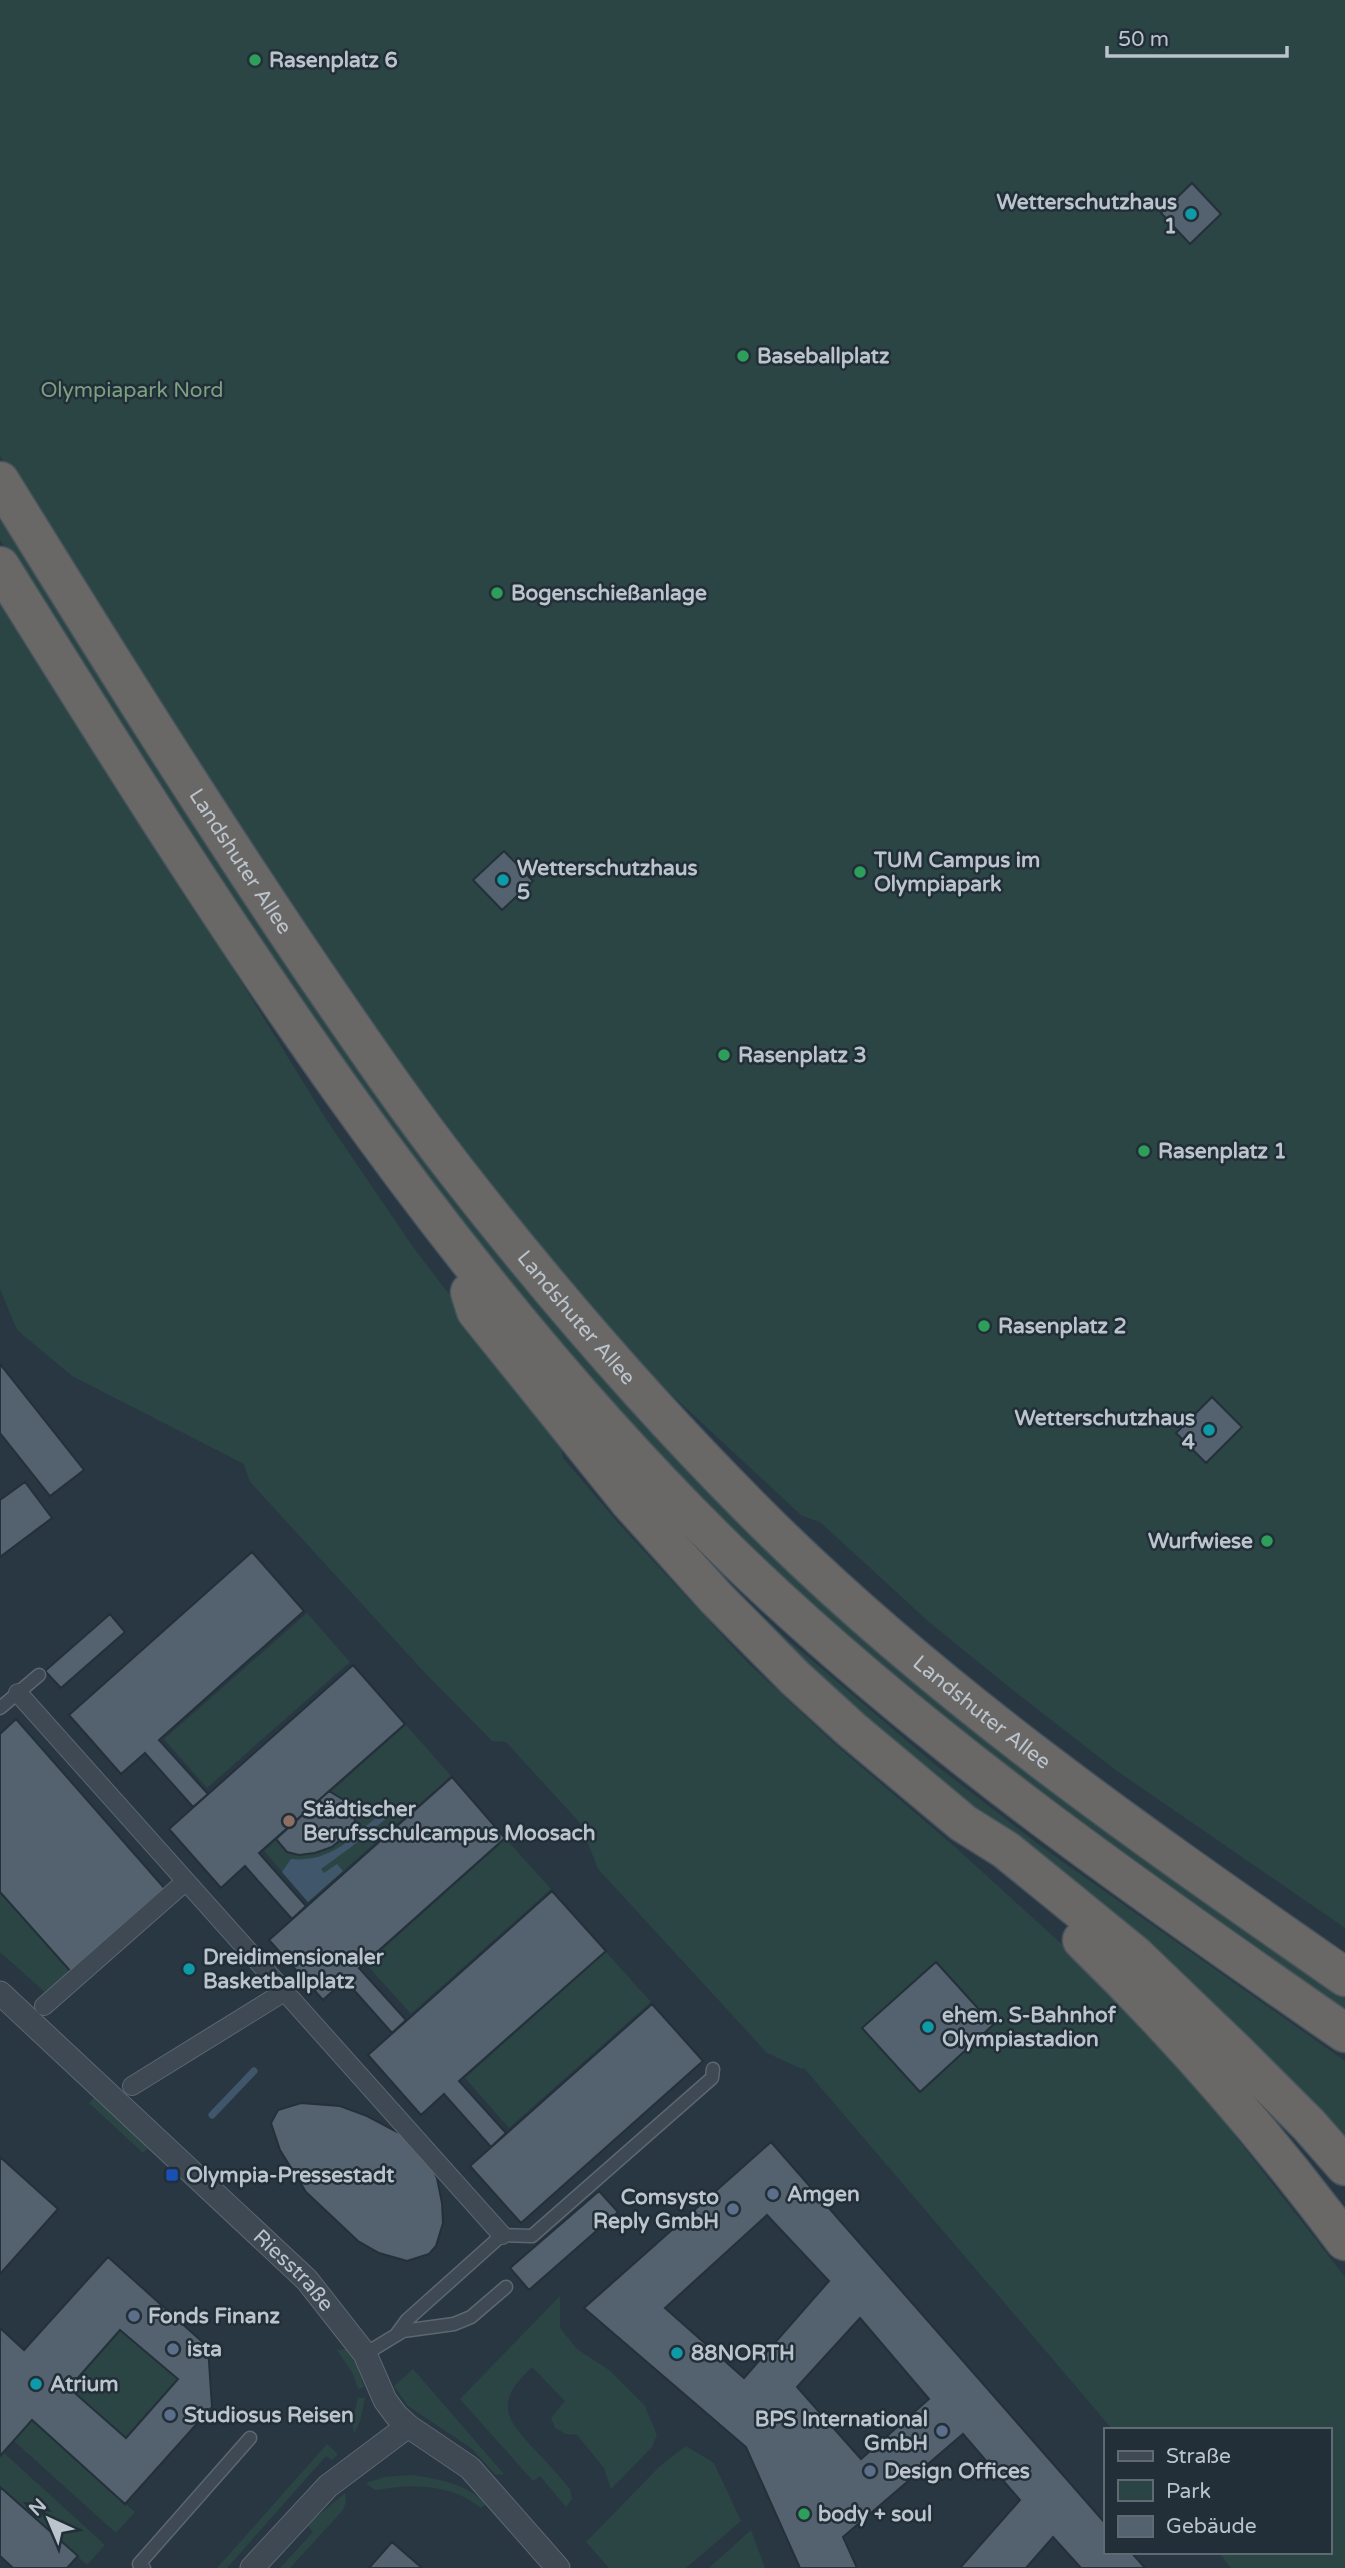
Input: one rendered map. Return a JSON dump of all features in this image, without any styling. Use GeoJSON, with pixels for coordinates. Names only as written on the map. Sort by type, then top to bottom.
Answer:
{"type":"FeatureCollection","features":[{"type":"Feature","properties":{"kind":"highway","name":"Landshuter Allee"},"geometry":{"type":"LineString","coordinates":[[0,481],[177,763],[348,1020],[454,1169],[617,1366],[773,1530],[842,1595],[925,1666],[1033,1754],[1345,1977]]}},
{"type":"Feature","properties":{"kind":"highway"},"geometry":{"type":"LineString","coordinates":[[0,566],[240,943],[311,1046],[450,1235],[592,1408],[730,1553],[894,1701],[1005,1790],[1105,1865],[1345,2033]]}},
{"type":"Feature","properties":{"kind":"highway"},"geometry":{"type":"LineString","coordinates":[[450,1235],[476,1311],[629,1501],[716,1598],[795,1678],[852,1730],[963,1823],[996,1859],[1117,1975],[1242,2111],[1345,2241]]}},
{"type":"Feature","properties":{"kind":"highway"},"geometry":{"type":"LineString","coordinates":[[963,1823],[1006,1850],[1135,1955],[1246,2062],[1345,2166]]}},
{"type":"Feature","properties":{"kind":"highway"},"geometry":{"type":"LineString","coordinates":[[1306,1950],[1345,1968]]}},
{"type":"Feature","properties":{"kind":"street"},"geometry":{"type":"LineString","coordinates":[[18,1693],[502,2235]]}},
{"type":"Feature","properties":{"kind":"street"},"geometry":{"type":"LineString","coordinates":[[44,2006],[186,1881]]}},
{"type":"Feature","properties":{"kind":"street"},"geometry":{"type":"LineString","coordinates":[[132,2087],[285,1992]]}},
{"type":"Feature","properties":{"kind":"street","name":"Riesstraße"},"geometry":{"type":"LineString","coordinates":[[0,1993],[290,2262],[335,2313],[365,2354],[385,2400],[408,2426],[470,2468],[558,2568]]}},
{"type":"Feature","properties":{"kind":"street"},"geometry":{"type":"LineString","coordinates":[[252,2568],[328,2486],[408,2426]]}},
{"type":"Feature","properties":{"kind":"lane"},"geometry":{"type":"LineString","coordinates":[[0,1709],[40,1675]]}},
{"type":"Feature","properties":{"kind":"lane"},"geometry":{"type":"LineString","coordinates":[[396,2335],[407,2320],[502,2235],[532,2236],[712,2078],[713,2069]]}},
{"type":"Feature","properties":{"kind":"lane"},"geometry":{"type":"LineString","coordinates":[[365,2354],[403,2331],[454,2324],[471,2317],[506,2287]]}},
{"type":"Feature","properties":{"kind":"lane"},"geometry":{"type":"LineString","coordinates":[[139,2566],[250,2438]]}},
{"type":"Feature","properties":{"kind":"green space","name":"TUM Campus im Olympiapark"},"geometry":{"type":"Polygon","coordinates":[[[0,0],[1345,0],[1345,1928],[1117,1771],[1009,1687],[929,1622],[820,1522],[802,1516],[659,1383],[606,1329],[445,1128],[322,952],[116,641],[0,456],[0,0]]]}},
{"type":"Feature","properties":{"kind":"green space"},"geometry":{"type":"Polygon","coordinates":[[[9,518],[623,1395],[1327,1985],[1345,1997],[1345,2016],[1153,1880],[841,1638],[602,1398],[365,1098],[102,704],[0,540],[0,522],[9,518]]]}},
{"type":"Feature","properties":{"kind":"green space"},"geometry":{"type":"Polygon","coordinates":[[[0,591],[326,1119],[413,1247],[560,1440],[563,1458],[620,1525],[747,1662],[837,1746],[955,1847],[1076,1957],[1186,2073],[1345,2277],[1345,2568],[1231,2568],[1220,2554],[1331,2554],[1331,2428],[1111,2428],[804,2068],[767,2053],[598,1869],[580,1823],[506,1742],[492,1741],[426,1674],[250,1482],[244,1464],[72,1376],[17,1330],[0,1289],[0,591]]]}},
{"type":"Feature","properties":{"kind":"green space"},"geometry":{"type":"Polygon","coordinates":[[[637,1481],[717,1560],[724,1579],[788,1640],[933,1763],[1042,1847],[1345,2061],[1345,2144],[784,1649],[637,1481]]]}},
{"type":"Feature","properties":{"kind":"green space"},"geometry":{"type":"Polygon","coordinates":[[[307,1613],[350,1662],[207,1788],[164,1739],[307,1613]]]}},
{"type":"Feature","properties":{"kind":"green space"},"geometry":{"type":"Polygon","coordinates":[[[406,1725],[451,1776],[308,1902],[264,1851],[406,1725]]]}},
{"type":"Feature","properties":{"kind":"green space"},"geometry":{"type":"Polygon","coordinates":[[[506,1839],[551,1889],[411,2014],[366,1964],[506,1839]]]}},
{"type":"Feature","properties":{"kind":"green space"},"geometry":{"type":"Polygon","coordinates":[[[0,1892],[72,1973],[47,1994],[0,1952],[0,1892]]]}},
{"type":"Feature","properties":{"kind":"green space"},"geometry":{"type":"Polygon","coordinates":[[[606,1952],[651,2002],[509,2128],[465,2078],[606,1952]]]}},
{"type":"Feature","properties":{"kind":"green space"},"geometry":{"type":"Polygon","coordinates":[[[94,2098],[148,2148],[143,2153],[89,2103],[94,2098]]]}},
{"type":"Feature","properties":{"kind":"green space"},"geometry":{"type":"Polygon","coordinates":[[[560,2296],[560,2328],[577,2349],[609,2370],[645,2406],[657,2435],[652,2447],[611,2489],[604,2468],[577,2435],[566,2434],[555,2428],[551,2418],[565,2401],[532,2367],[512,2391],[508,2411],[526,2441],[570,2489],[572,2499],[566,2507],[540,2476],[533,2481],[460,2399],[560,2296]]]}},
{"type":"Feature","properties":{"kind":"green space"},"geometry":{"type":"Polygon","coordinates":[[[120,2330],[178,2379],[126,2438],[69,2388],[120,2330]]]}},
{"type":"Feature","properties":{"kind":"green space"},"geometry":{"type":"Polygon","coordinates":[[[346,2349],[357,2366],[364,2387],[358,2389],[353,2374],[337,2350],[346,2349]]]}},
{"type":"Feature","properties":{"kind":"green space"},"geometry":{"type":"Polygon","coordinates":[[[413,2369],[504,2474],[496,2475],[471,2448],[408,2406],[394,2386],[413,2369]]]}},
{"type":"Feature","properties":{"kind":"green space"},"geometry":{"type":"Polygon","coordinates":[[[358,2398],[365,2398],[354,2434],[352,2422],[358,2398]]]}},
{"type":"Feature","properties":{"kind":"green space"},"geometry":{"type":"Polygon","coordinates":[[[32,2420],[135,2512],[116,2533],[14,2441],[32,2420]]]}},
{"type":"Feature","properties":{"kind":"green space"},"geometry":{"type":"Polygon","coordinates":[[[327,2444],[338,2454],[332,2460],[326,2456],[227,2568],[217,2568],[327,2444]]]}},
{"type":"Feature","properties":{"kind":"green space"},"geometry":{"type":"Polygon","coordinates":[[[686,2446],[714,2463],[741,2521],[686,2568],[609,2568],[586,2542],[660,2466],[686,2446]]]}},
{"type":"Feature","properties":{"kind":"green space"},"geometry":{"type":"Polygon","coordinates":[[[3,2452],[105,2545],[87,2565],[0,2487],[0,2456],[3,2452]]]}},
{"type":"Feature","properties":{"kind":"green space"},"geometry":{"type":"Polygon","coordinates":[[[411,2475],[442,2480],[461,2487],[486,2504],[481,2508],[457,2494],[430,2487],[375,2490],[366,2483],[385,2477],[411,2475]]]}},
{"type":"Feature","properties":{"kind":"green space"},"geometry":{"type":"Polygon","coordinates":[[[345,2493],[343,2510],[290,2568],[280,2568],[313,2532],[307,2525],[345,2493]]]}},
{"type":"Feature","properties":{"kind":"green space"},"geometry":{"type":"Polygon","coordinates":[[[751,2530],[765,2568],[709,2568],[751,2530]]]}},
{"type":"Feature","properties":{"kind":"water"},"geometry":{"type":"Polygon","coordinates":[[[346,1843],[351,1847],[321,1869],[324,1873],[337,1864],[343,1871],[308,1902],[282,1872],[291,1859],[320,1856],[346,1843]]]}},
{"type":"Feature","properties":{"kind":"building","name":"Wetterschutzhaus 1"},"geometry":{"type":"Polygon","coordinates":[[[1192,183],[1221,214],[1190,244],[1161,213],[1192,183]]]}},
{"type":"Feature","properties":{"kind":"building","name":"Wetterschutzhaus 5"},"geometry":{"type":"Polygon","coordinates":[[[504,851],[533,881],[502,910],[473,880],[504,851]]]}},
{"type":"Feature","properties":{"kind":"building"},"geometry":{"type":"Polygon","coordinates":[[[0,1364],[84,1470],[50,1496],[0,1433],[0,1364]]]}},
{"type":"Feature","properties":{"kind":"building","name":"Wetterschutzhaus 4"},"geometry":{"type":"Polygon","coordinates":[[[1212,1397],[1242,1427],[1206,1463],[1176,1433],[1212,1397]]]}},
{"type":"Feature","properties":{"kind":"building"},"geometry":{"type":"Polygon","coordinates":[[[25,1482],[52,1518],[0,1557],[0,1500],[25,1482]]]}},
{"type":"Feature","properties":{"kind":"building"},"geometry":{"type":"Polygon","coordinates":[[[252,1552],[304,1611],[159,1740],[208,1794],[193,1807],[145,1753],[121,1774],[69,1715],[252,1552]]]}},
{"type":"Feature","properties":{"kind":"building"},"geometry":{"type":"Polygon","coordinates":[[[110,1614],[125,1632],[61,1688],[45,1671],[110,1614]]]}},
{"type":"Feature","properties":{"kind":"building"},"geometry":{"type":"Polygon","coordinates":[[[353,1665],[405,1724],[259,1853],[306,1906],[292,1919],[245,1866],[221,1888],[169,1829],[353,1665]]]}},
{"type":"Feature","properties":{"kind":"building"},"geometry":{"type":"Polygon","coordinates":[[[16,1719],[166,1890],[72,1973],[0,1892],[0,1734],[16,1719]]]}},
{"type":"Feature","properties":{"kind":"building"},"geometry":{"type":"Polygon","coordinates":[[[452,1777],[505,1838],[359,1968],[406,2020],[392,2033],[345,1980],[323,2000],[269,1940],[452,1777]]]}},
{"type":"Feature","properties":{"kind":"building"},"geometry":{"type":"Polygon","coordinates":[[[329,1791],[347,1802],[353,1811],[353,1829],[332,1847],[315,1853],[299,1855],[287,1852],[276,1839],[329,1791]]]}},
{"type":"Feature","properties":{"kind":"building"},"geometry":{"type":"Polygon","coordinates":[[[552,1891],[606,1951],[459,2081],[506,2133],[491,2147],[444,2094],[421,2115],[368,2055],[552,1891]]]}},
{"type":"Feature","properties":{"kind":"building","name":"ehem. S-Bahnhof Olympiastadion"},"geometry":{"type":"Polygon","coordinates":[[[936,1962],[993,2025],[920,2092],[862,2028],[936,1962]]]}},
{"type":"Feature","properties":{"kind":"building"},"geometry":{"type":"Polygon","coordinates":[[[652,2004],[703,2061],[521,2223],[470,2166],[652,2004]]]}},
{"type":"Feature","properties":{"kind":"building"},"geometry":{"type":"Polygon","coordinates":[[[301,2103],[340,2106],[367,2116],[403,2135],[431,2165],[437,2178],[443,2223],[436,2246],[429,2254],[407,2261],[379,2253],[358,2241],[306,2192],[280,2150],[271,2123],[278,2110],[301,2103]]]}},
{"type":"Feature","properties":{"kind":"building","name":"88NORTH"},"geometry":{"type":"Polygon","coordinates":[[[771,2142],[1104,2522],[1104,2554],[1133,2554],[1145,2568],[1081,2568],[1053,2537],[1026,2568],[960,2568],[1020,2500],[963,2434],[843,2537],[857,2568],[800,2568],[746,2447],[584,2308],[771,2142]],[[767,2215],[665,2308],[744,2378],[829,2281],[767,2215]],[[860,2318],[797,2387],[861,2459],[929,2399],[860,2318]]]}},
{"type":"Feature","properties":{"kind":"building"},"geometry":{"type":"Polygon","coordinates":[[[0,2157],[58,2209],[0,2274],[0,2157]]]}},
{"type":"Feature","properties":{"kind":"building"},"geometry":{"type":"Polygon","coordinates":[[[599,2191],[618,2212],[529,2290],[510,2268],[599,2191]]]}},
{"type":"Feature","properties":{"kind":"building","name":"Atrium"},"geometry":{"type":"Polygon","coordinates":[[[108,2257],[208,2347],[212,2407],[125,2504],[32,2420],[0,2456],[0,2328],[24,2350],[108,2257]],[[120,2330],[69,2388],[126,2438],[178,2379],[120,2330]]]}},
{"type":"Feature","properties":{"kind":"building"},"geometry":{"type":"Polygon","coordinates":[[[0,2487],[78,2556],[67,2568],[13,2568],[0,2556],[0,2487]]]}},
{"type":"Feature","properties":{"kind":"building"},"geometry":{"type":"Polygon","coordinates":[[[392,2542],[422,2568],[369,2568],[392,2542]]]}},
{"type":"Feature","properties":{"kind":"waterway"},"geometry":{"type":"LineString","coordinates":[[348,1845],[390,1811]]}},
{"type":"Feature","properties":{"kind":"waterway"},"geometry":{"type":"LineString","coordinates":[[212,2115],[254,2071]]}},
{"type":"Feature","properties":{"kind":"place","name":"Rasenplatz 6"},"geometry":{"type":"Point","coordinates":[255,60]}},
{"type":"Feature","properties":{"kind":"place","name":"Wetterschutzhaus 1"},"geometry":{"type":"Point","coordinates":[1191,214]}},
{"type":"Feature","properties":{"kind":"place","name":"Baseballplatz"},"geometry":{"type":"Point","coordinates":[743,356]}},
{"type":"Feature","properties":{"kind":"place","name":"Bogenschießanlage"},"geometry":{"type":"Point","coordinates":[497,593]}},
{"type":"Feature","properties":{"kind":"place","name":"TUM Campus im Olympiapark"},"geometry":{"type":"Point","coordinates":[860,872]}},
{"type":"Feature","properties":{"kind":"place","name":"Wetterschutzhaus 5"},"geometry":{"type":"Point","coordinates":[503,880]}},
{"type":"Feature","properties":{"kind":"place","name":"Rasenplatz 3"},"geometry":{"type":"Point","coordinates":[724,1055]}},
{"type":"Feature","properties":{"kind":"place","name":"Rasenplatz 1"},"geometry":{"type":"Point","coordinates":[1144,1151]}},
{"type":"Feature","properties":{"kind":"place","name":"Rasenplatz 2"},"geometry":{"type":"Point","coordinates":[984,1326]}},
{"type":"Feature","properties":{"kind":"place","name":"Wetterschutzhaus 4"},"geometry":{"type":"Point","coordinates":[1209,1430]}},
{"type":"Feature","properties":{"kind":"place","name":"Wurfwiese"},"geometry":{"type":"Point","coordinates":[1267,1541]}},
{"type":"Feature","properties":{"kind":"place","name":"Städtischer Berufsschulcampus Moosach"},"geometry":{"type":"Point","coordinates":[289,1821]}},
{"type":"Feature","properties":{"kind":"place","name":"Dreidimensionaler Basketballplatz"},"geometry":{"type":"Point","coordinates":[189,1969]}},
{"type":"Feature","properties":{"kind":"place","name":"ehem. S-Bahnhof Olympiastadion"},"geometry":{"type":"Point","coordinates":[928,2027]}},
{"type":"Feature","properties":{"kind":"place","name":"Olympia-Pressestadt"},"geometry":{"type":"Point","coordinates":[172,2175]}},
{"type":"Feature","properties":{"kind":"place","name":"Amgen"},"geometry":{"type":"Point","coordinates":[773,2194]}},
{"type":"Feature","properties":{"kind":"place","name":"Comsysto Reply GmbH"},"geometry":{"type":"Point","coordinates":[733,2209]}},
{"type":"Feature","properties":{"kind":"place","name":"Fonds Finanz"},"geometry":{"type":"Point","coordinates":[134,2316]}},
{"type":"Feature","properties":{"kind":"place","name":"ista"},"geometry":{"type":"Point","coordinates":[173,2349]}},
{"type":"Feature","properties":{"kind":"place","name":"88NORTH"},"geometry":{"type":"Point","coordinates":[677,2353]}},
{"type":"Feature","properties":{"kind":"place","name":"Atrium"},"geometry":{"type":"Point","coordinates":[36,2384]}},
{"type":"Feature","properties":{"kind":"place","name":"Studiosus Reisen"},"geometry":{"type":"Point","coordinates":[170,2415]}},
{"type":"Feature","properties":{"kind":"place","name":"BPS International GmbH"},"geometry":{"type":"Point","coordinates":[942,2431]}},
{"type":"Feature","properties":{"kind":"place","name":"Design Offices"},"geometry":{"type":"Point","coordinates":[870,2471]}},
{"type":"Feature","properties":{"kind":"place","name":"body + soul"},"geometry":{"type":"Point","coordinates":[804,2514]}},
{"type":"Feature","properties":{"kind":"park label","name":"Olympiapark Nord"},"geometry":{"type":"Point","coordinates":[132,390]}}]}
